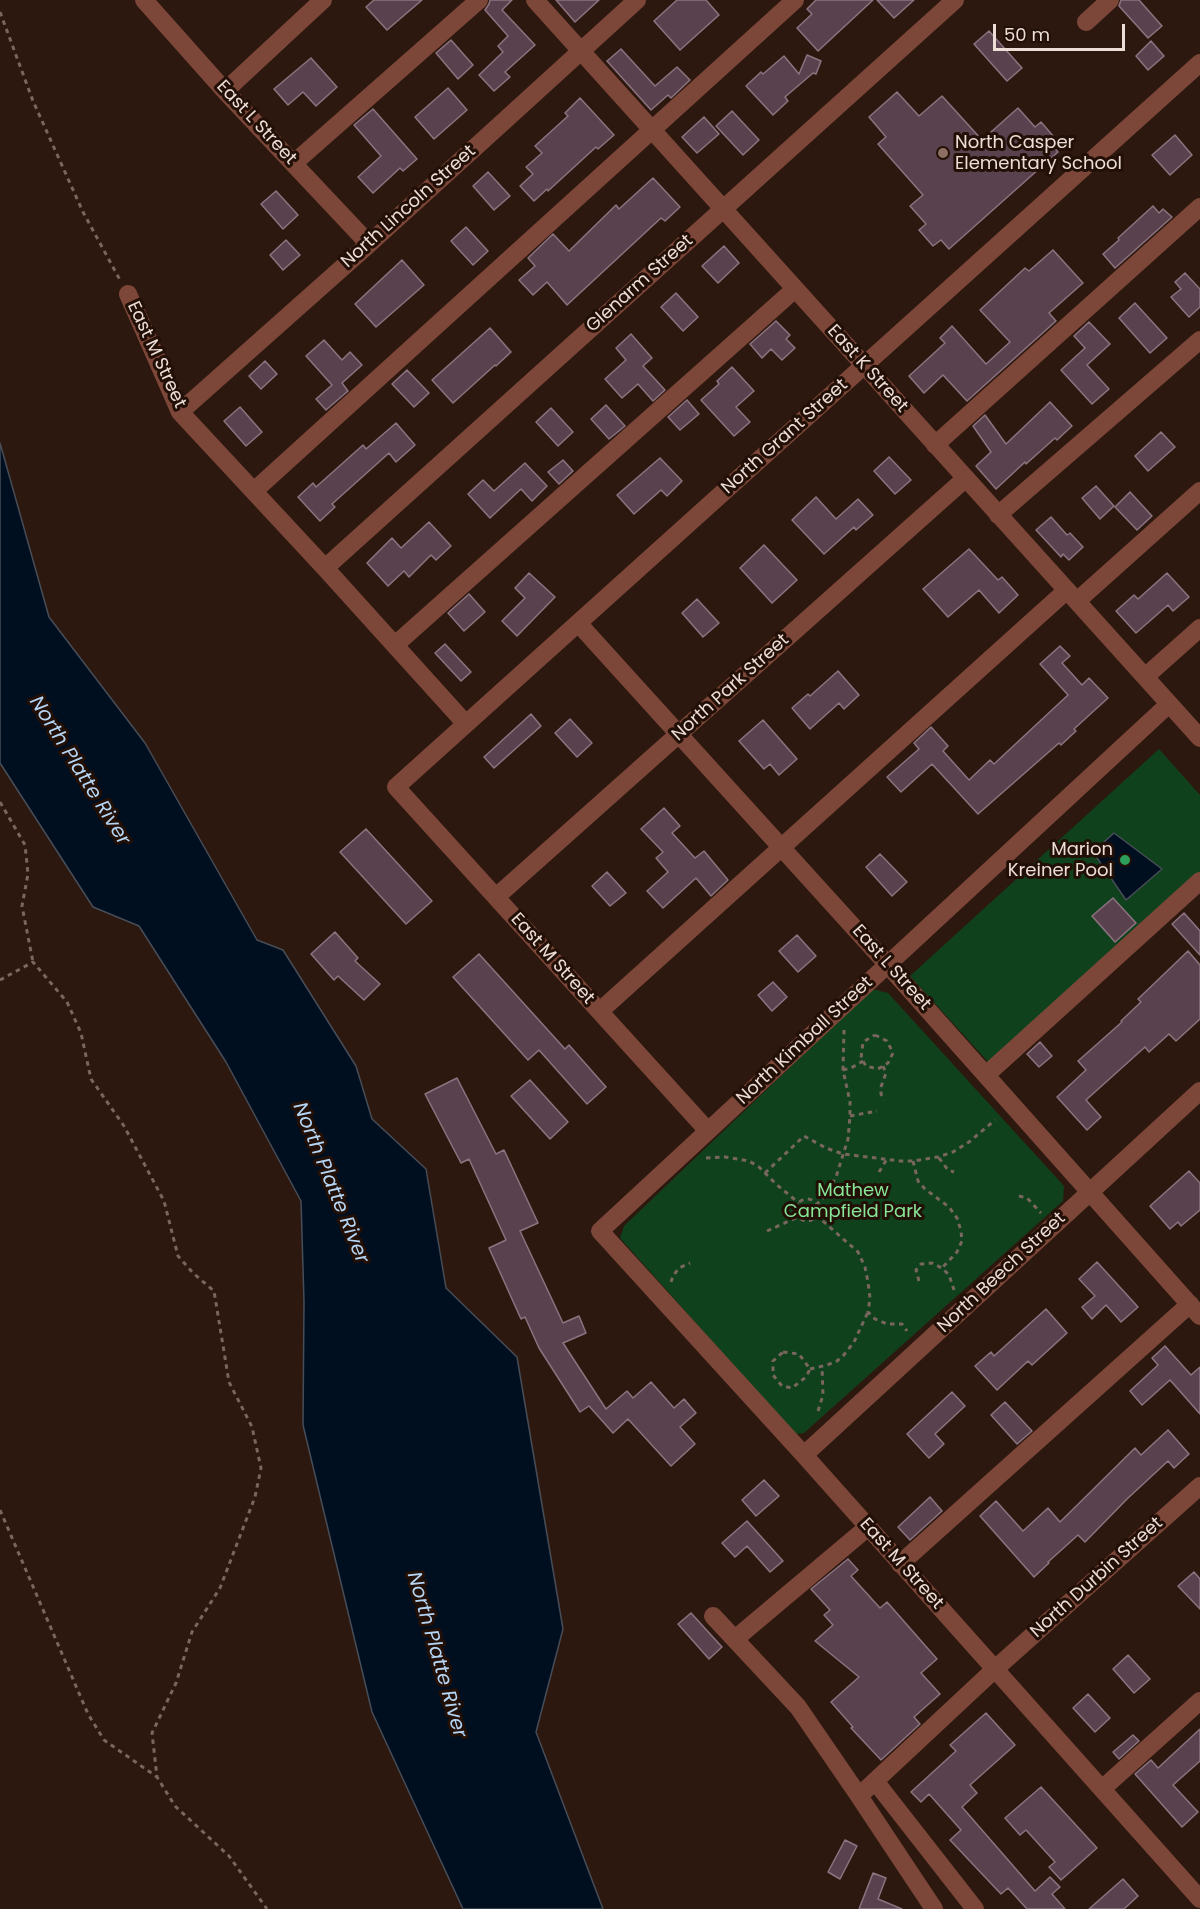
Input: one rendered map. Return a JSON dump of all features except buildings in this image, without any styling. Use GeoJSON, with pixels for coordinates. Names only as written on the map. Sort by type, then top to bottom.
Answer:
{"type":"FeatureCollection","features":[{"type":"Feature","properties":{"kind":"street"},"geometry":{"type":"LineString","coordinates":[[225,91],[323,0]]}},
{"type":"Feature","properties":{"kind":"street"},"geometry":{"type":"LineString","coordinates":[[294,164],[479,0]]}},
{"type":"Feature","properties":{"kind":"street","name":"East K Street"},"geometry":{"type":"LineString","coordinates":[[535,0],[1200,738]]}},
{"type":"Feature","properties":{"kind":"street","name":"North Lincoln Street"},"geometry":{"type":"LineString","coordinates":[[180,412],[637,0]]}},
{"type":"Feature","properties":{"kind":"street"},"geometry":{"type":"LineString","coordinates":[[254,491],[795,0]]}},
{"type":"Feature","properties":{"kind":"street","name":"Glenarm Street"},"geometry":{"type":"LineString","coordinates":[[325,568],[955,0]]}},
{"type":"Feature","properties":{"kind":"street"},"geometry":{"type":"LineString","coordinates":[[1086,22],[1110,0]]}},
{"type":"Feature","properties":{"kind":"street","name":"East L Street"},"geometry":{"type":"LineString","coordinates":[[155,4],[225,91],[369,244]]}},
{"type":"Feature","properties":{"kind":"street","name":"North Grant Street"},"geometry":{"type":"LineString","coordinates":[[396,787],[1200,63]]}},
{"type":"Feature","properties":{"kind":"street"},"geometry":{"type":"LineString","coordinates":[[935,445],[1200,207]]}},
{"type":"Feature","properties":{"kind":"street"},"geometry":{"type":"LineString","coordinates":[[395,645],[795,289]]}},
{"type":"Feature","properties":{"kind":"street","name":"East M Street"},"geometry":{"type":"LineString","coordinates":[[128,294],[180,412],[466,724]]}},
{"type":"Feature","properties":{"kind":"street"},"geometry":{"type":"LineString","coordinates":[[998,515],[1200,340]]}},
{"type":"Feature","properties":{"kind":"street","name":"North Park Street"},"geometry":{"type":"LineString","coordinates":[[496,897],[966,478]]}},
{"type":"Feature","properties":{"kind":"street"},"geometry":{"type":"LineString","coordinates":[[600,1011],[782,847],[1072,596],[1200,491]]}},
{"type":"Feature","properties":{"kind":"street","name":"East L Street"},"geometry":{"type":"LineString","coordinates":[[578,623],[782,847],[1195,1310]]}},
{"type":"Feature","properties":{"kind":"street"},"geometry":{"type":"LineString","coordinates":[[1145,677],[1200,628]]}},
{"type":"Feature","properties":{"kind":"street","name":"North Kimball Street"},"geometry":{"type":"LineString","coordinates":[[600,1231],[1169,704]]}},
{"type":"Feature","properties":{"kind":"street","name":"East M Street"},"geometry":{"type":"LineString","coordinates":[[396,787],[708,1131]]}},
{"type":"Feature","properties":{"kind":"street"},"geometry":{"type":"LineString","coordinates":[[986,1075],[1200,881]]}},
{"type":"Feature","properties":{"kind":"street","name":"North Beech Street"},"geometry":{"type":"LineString","coordinates":[[804,1455],[1200,1091]]}},
{"type":"Feature","properties":{"kind":"street","name":"East M Street"},"geometry":{"type":"LineString","coordinates":[[600,1231],[804,1455],[1200,1899]]}},
{"type":"Feature","properties":{"kind":"street"},"geometry":{"type":"LineString","coordinates":[[900,1564],[1195,1310]]}},
{"type":"Feature","properties":{"kind":"street","name":"North Durbin Street"},"geometry":{"type":"LineString","coordinates":[[859,1796],[1200,1485]]}},
{"type":"Feature","properties":{"kind":"street"},"geometry":{"type":"LineString","coordinates":[[735,1639],[867,1527]]}},
{"type":"Feature","properties":{"kind":"street"},"geometry":{"type":"LineString","coordinates":[[713,1616],[798,1707],[934,1909]]}},
{"type":"Feature","properties":{"kind":"street"},"geometry":{"type":"LineString","coordinates":[[1102,1789],[1200,1701]]}},
{"type":"Feature","properties":{"kind":"street"},"geometry":{"type":"LineString","coordinates":[[875,1780],[975,1909]]}},
{"type":"Feature","properties":{"kind":"path","name":"East M Street"},"geometry":{"type":"LineString","coordinates":[[0,12],[33,101],[83,212],[128,294]]}},
{"type":"Feature","properties":{"kind":"path"},"geometry":{"type":"LineString","coordinates":[[0,802],[25,845],[28,874],[22,906],[33,962],[67,1002],[81,1034],[91,1079],[124,1126],[164,1201],[178,1256],[214,1291],[230,1382],[252,1427],[261,1468],[255,1497],[220,1588],[192,1632],[176,1683],[152,1733],[157,1777]]}},
{"type":"Feature","properties":{"kind":"path"},"geometry":{"type":"LineString","coordinates":[[0,980],[33,962]]}},
{"type":"Feature","properties":{"kind":"path"},"geometry":{"type":"LineString","coordinates":[[816,1215],[816,1205],[836,1178],[848,1139],[850,1102],[843,1070],[845,1025]]}},
{"type":"Feature","properties":{"kind":"path"},"geometry":{"type":"LineString","coordinates":[[875,1035],[887,1041],[892,1053],[888,1063],[878,1069],[866,1066],[863,1061],[861,1058],[863,1042],[875,1035]]}},
{"type":"Feature","properties":{"kind":"path"},"geometry":{"type":"LineString","coordinates":[[843,1070],[863,1061]]}},
{"type":"Feature","properties":{"kind":"path"},"geometry":{"type":"LineString","coordinates":[[883,1066],[886,1073],[881,1094],[884,1100]]}},
{"type":"Feature","properties":{"kind":"path"},"geometry":{"type":"LineString","coordinates":[[850,1116],[876,1111]]}},
{"type":"Feature","properties":{"kind":"path"},"geometry":{"type":"LineString","coordinates":[[765,1173],[804,1136],[843,1154],[913,1161],[953,1152],[995,1120]]}},
{"type":"Feature","properties":{"kind":"path"},"geometry":{"type":"LineString","coordinates":[[705,1158],[725,1157],[750,1161],[798,1203]]}},
{"type":"Feature","properties":{"kind":"path"},"geometry":{"type":"LineString","coordinates":[[938,1157],[948,1170],[954,1172]]}},
{"type":"Feature","properties":{"kind":"path"},"geometry":{"type":"LineString","coordinates":[[879,1172],[887,1159]]}},
{"type":"Feature","properties":{"kind":"path"},"geometry":{"type":"LineString","coordinates":[[913,1161],[918,1181],[949,1207],[957,1218],[961,1231],[962,1241],[957,1252],[942,1268]]}},
{"type":"Feature","properties":{"kind":"path"},"geometry":{"type":"LineString","coordinates":[[1019,1196],[1027,1198],[1041,1213]]}},
{"type":"Feature","properties":{"kind":"path"},"geometry":{"type":"LineString","coordinates":[[798,1203],[808,1199],[816,1205]]}},
{"type":"Feature","properties":{"kind":"path"},"geometry":{"type":"LineString","coordinates":[[798,1203],[796,1210],[798,1217]]}},
{"type":"Feature","properties":{"kind":"path"},"geometry":{"type":"LineString","coordinates":[[767,1231],[798,1217],[808,1221],[816,1215]]}},
{"type":"Feature","properties":{"kind":"path"},"geometry":{"type":"LineString","coordinates":[[810,1369],[799,1354],[783,1352],[773,1361],[773,1375],[782,1386],[792,1388],[806,1377],[810,1369],[837,1361],[854,1342],[868,1312],[870,1298],[865,1268],[858,1252],[816,1215]]}},
{"type":"Feature","properties":{"kind":"path"},"geometry":{"type":"LineString","coordinates":[[671,1284],[679,1268],[690,1263]]}},
{"type":"Feature","properties":{"kind":"path"},"geometry":{"type":"LineString","coordinates":[[919,1281],[916,1270],[921,1264],[932,1263],[949,1275],[954,1290]]}},
{"type":"Feature","properties":{"kind":"path"},"geometry":{"type":"LineString","coordinates":[[868,1312],[875,1319],[887,1324],[902,1324],[907,1331]]}},
{"type":"Feature","properties":{"kind":"path"},"geometry":{"type":"LineString","coordinates":[[818,1410],[823,1395],[822,1366]]}},
{"type":"Feature","properties":{"kind":"path"},"geometry":{"type":"LineString","coordinates":[[0,1510],[88,1714],[104,1740],[157,1777],[175,1806],[229,1856],[267,1909]]}},
{"type":"Feature","properties":{"kind":"green space","name":"Marion Kreiner Pool"},"geometry":{"type":"Polygon","coordinates":[[[1159,749],[1200,795],[1200,873],[990,1064],[910,976],[1159,749]]]}},
{"type":"Feature","properties":{"kind":"green space","name":"Mathew Campfield Park"},"geometry":{"type":"Polygon","coordinates":[[[872,989],[888,993],[1064,1186],[1063,1201],[804,1433],[795,1434],[620,1238],[624,1226],[872,989]]]}},
{"type":"Feature","properties":{"kind":"water","name":"North Platte River"},"geometry":{"type":"Polygon","coordinates":[[[0,443],[49,617],[145,743],[257,940],[283,950],[356,1066],[372,1119],[426,1169],[446,1288],[517,1357],[563,1629],[536,1732],[603,1909],[463,1909],[372,1712],[303,1425],[304,1302],[301,1201],[226,1062],[139,926],[93,907],[0,763],[0,443]]]}},
{"type":"Feature","properties":{"kind":"water","name":"Marion Kreiner Pool"},"geometry":{"type":"Polygon","coordinates":[[[1114,833],[1162,869],[1126,900],[1093,852],[1114,833]]]}},
{"type":"Feature","properties":{"kind":"place","name":"North Casper Elementary School"},"geometry":{"type":"Point","coordinates":[943,153]}},
{"type":"Feature","properties":{"kind":"place","name":"Marion Kreiner Pool"},"geometry":{"type":"Point","coordinates":[1125,860]}}]}
